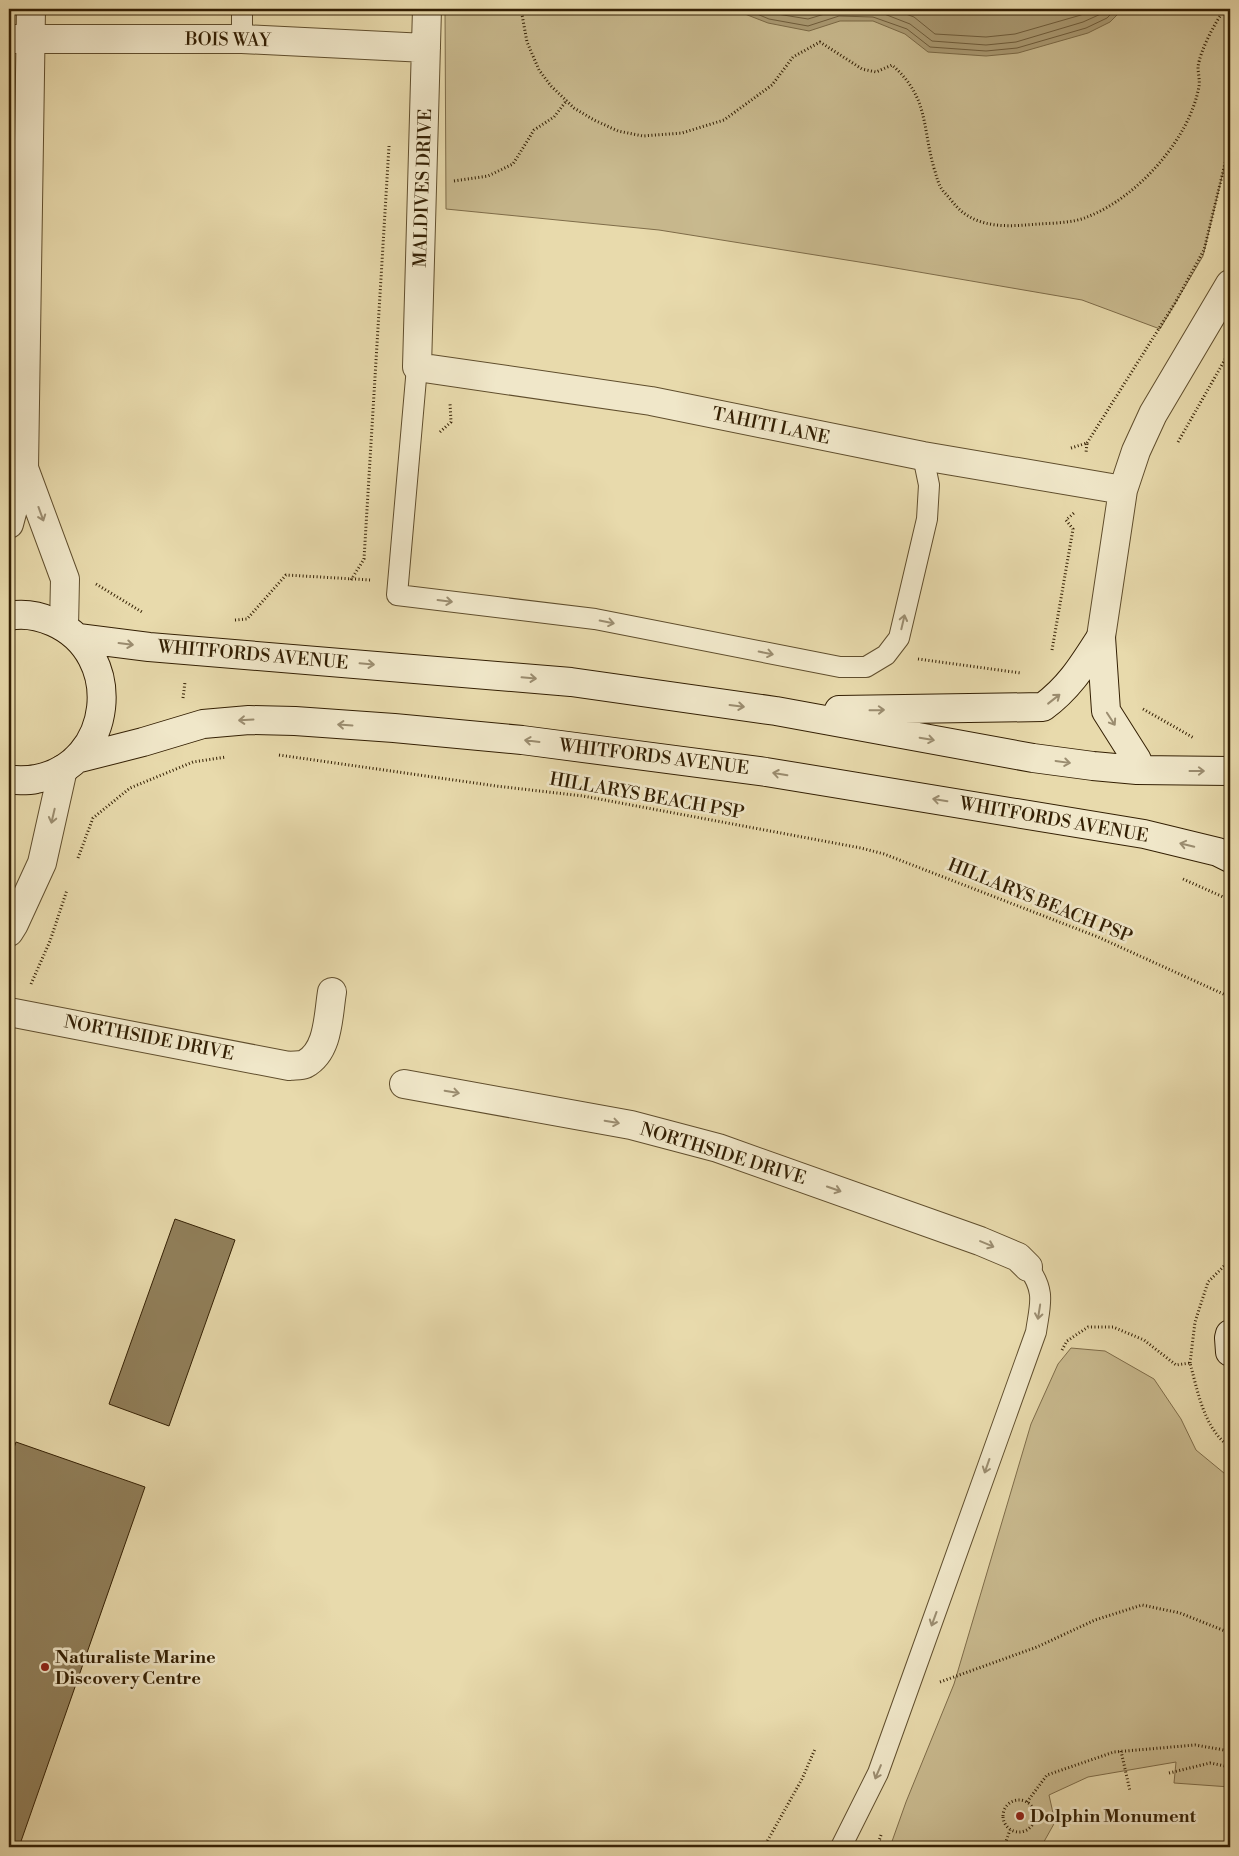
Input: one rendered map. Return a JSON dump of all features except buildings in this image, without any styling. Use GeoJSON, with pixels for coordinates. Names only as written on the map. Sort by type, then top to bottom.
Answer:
{"type":"FeatureCollection","features":[{"type":"Feature","properties":{"kind":"street"},"geometry":{"type":"LineString","coordinates":[[9,524],[24,468],[19,40],[31,9]]}},
{"type":"Feature","properties":{"kind":"street","name":"MALDIVES DRIVE"},"geometry":{"type":"LineString","coordinates":[[417,367],[427,9]]}},
{"type":"Feature","properties":{"kind":"street","name":"BOIS WAY"},"geometry":{"type":"LineString","coordinates":[[19,40],[242,38],[426,48]]}},
{"type":"Feature","properties":{"kind":"street"},"geometry":{"type":"LineString","coordinates":[[1137,770],[1137,760],[1106,711],[1101,637],[1124,490],[1136,451],[1153,414],[1230,284]]}},
{"type":"Feature","properties":{"kind":"street","name":"TAHITI LANE"},"geometry":{"type":"LineString","coordinates":[[417,367],[651,401],[923,456],[1124,490]]}},
{"type":"Feature","properties":{"kind":"street"},"geometry":{"type":"LineString","coordinates":[[24,468],[65,579],[71,632]]}},
{"type":"Feature","properties":{"kind":"street"},"geometry":{"type":"LineString","coordinates":[[9,616],[16,614],[41,617],[71,632],[94,660],[102,685],[102,713],[92,738],[69,764],[42,863],[9,932]]}},
{"type":"Feature","properties":{"kind":"street","name":"WHITFORDS AVENUE"},"geometry":{"type":"LineString","coordinates":[[71,632],[188,650],[571,682],[776,711],[1033,758],[1093,766],[1137,770],[1230,770]]}},
{"type":"Feature","properties":{"kind":"street"},"geometry":{"type":"LineString","coordinates":[[776,711],[1043,707],[1060,694],[1078,673],[1101,637]]}},
{"type":"Feature","properties":{"kind":"street","name":"WHITFORDS AVENUE"},"geometry":{"type":"LineString","coordinates":[[9,780],[36,779],[69,764],[203,724],[249,720],[295,721],[522,740],[766,772],[1144,834],[1218,852],[1230,858]]}},
{"type":"Feature","properties":{"kind":"street","name":"NORTHSIDE DRIVE"},"geometry":{"type":"LineString","coordinates":[[9,1012],[289,1066],[303,1065],[313,1057],[321,1046],[324,1040],[332,992]]}},
{"type":"Feature","properties":{"kind":"street","name":"NORTHSIDE DRIVE"},"geometry":{"type":"LineString","coordinates":[[404,1084],[631,1125],[718,1148],[980,1241],[1018,1257],[1028,1267]]}},
{"type":"Feature","properties":{"kind":"street"},"geometry":{"type":"LineString","coordinates":[[1230,1334],[1230,1352]]}},
{"type":"Feature","properties":{"kind":"lane"},"geometry":{"type":"LineString","coordinates":[[242,9],[242,38]]}},
{"type":"Feature","properties":{"kind":"lane"},"geometry":{"type":"LineString","coordinates":[[417,367],[397,595],[595,619],[840,667],[866,667],[886,654],[900,638],[927,519],[929,485],[923,456]]}},
{"type":"Feature","properties":{"kind":"lane"},"geometry":{"type":"LineString","coordinates":[[841,1847],[878,1773],[1036,1332],[1041,1296],[1037,1279],[1028,1267]]}},
{"type":"Feature","properties":{"kind":"path"},"geometry":{"type":"LineString","coordinates":[[521,9],[527,42],[539,70],[551,86],[581,112],[618,131],[643,136],[682,133],[724,120],[772,85],[793,57],[820,42],[862,69],[876,72],[892,65],[904,75],[923,110],[929,152],[939,186],[964,213],[980,223],[1007,226],[1055,223],[1086,218],[1114,204],[1145,177],[1173,147],[1185,127],[1199,85],[1198,65],[1210,34],[1225,9]]}},
{"type":"Feature","properties":{"kind":"path"},"geometry":{"type":"LineString","coordinates":[[386,184],[446,182],[488,176],[513,164],[534,130],[554,116],[567,100]]}},
{"type":"Feature","properties":{"kind":"path"},"geometry":{"type":"LineString","coordinates":[[351,580],[364,559],[389,136]]}},
{"type":"Feature","properties":{"kind":"path"},"geometry":{"type":"LineString","coordinates":[[1087,443],[1175,303],[1204,250],[1230,143]]}},
{"type":"Feature","properties":{"kind":"path"},"geometry":{"type":"LineString","coordinates":[[1174,449],[1230,351]]}},
{"type":"Feature","properties":{"kind":"path"},"geometry":{"type":"LineString","coordinates":[[188,650],[182,707],[194,762]]}},
{"type":"Feature","properties":{"kind":"path"},"geometry":{"type":"LineString","coordinates":[[1136,709],[1143,708],[1202,742]]}},
{"type":"Feature","properties":{"kind":"path","name":"HILLARYS BEACH PSP"},"geometry":{"type":"LineString","coordinates":[[274,754],[496,786],[583,796],[861,848],[884,854],[1098,937],[1230,996]]}},
{"type":"Feature","properties":{"kind":"path"},"geometry":{"type":"LineString","coordinates":[[77,860],[93,818],[130,788],[194,762],[229,756]]}},
{"type":"Feature","properties":{"kind":"path"},"geometry":{"type":"LineString","coordinates":[[36,974],[50,941],[68,887]]}},
{"type":"Feature","properties":{"kind":"path"},"geometry":{"type":"LineString","coordinates":[[1230,1260],[1208,1282],[1195,1322],[1190,1363],[1201,1403],[1219,1439],[1230,1446]]}},
{"type":"Feature","properties":{"kind":"path"},"geometry":{"type":"LineString","coordinates":[[1067,1341],[1088,1327],[1113,1327],[1144,1340],[1176,1365],[1190,1363]]}},
{"type":"Feature","properties":{"kind":"path"},"geometry":{"type":"LineString","coordinates":[[936,1683],[1037,1648],[1095,1620],[1142,1604],[1180,1613],[1230,1633]]}},
{"type":"Feature","properties":{"kind":"path"},"geometry":{"type":"LineString","coordinates":[[1027,1802],[1047,1775],[1114,1752],[1195,1745],[1230,1751]]}},
{"type":"Feature","properties":{"kind":"path"},"geometry":{"type":"LineString","coordinates":[[764,1847],[802,1778],[815,1749]]}},
{"type":"Feature","properties":{"kind":"path"},"geometry":{"type":"LineString","coordinates":[[1121,1751],[1130,1791]]}},
{"type":"Feature","properties":{"kind":"path"},"geometry":{"type":"LineString","coordinates":[[1169,1773],[1210,1763],[1230,1767]]}},
{"type":"Feature","properties":{"kind":"path"},"geometry":{"type":"LineString","coordinates":[[1017,1800],[1027,1802],[1035,1815],[1032,1825],[1025,1832],[1020,1833],[1010,1830],[1003,1819],[1004,1809],[1017,1800]]}},
{"type":"Feature","properties":{"kind":"path"},"geometry":{"type":"LineString","coordinates":[[1004,1847],[1010,1830]]}},
{"type":"Feature","properties":{"kind":"shaded area"},"geometry":{"type":"Polygon","coordinates":[[[445,9],[1230,9],[1230,143],[1203,256],[1160,329],[1082,300],[878,265],[659,230],[446,209],[445,9]]]}},
{"type":"Feature","properties":{"kind":"shaded area"},"geometry":{"type":"Polygon","coordinates":[[[1071,1348],[1105,1351],[1154,1379],[1181,1419],[1196,1450],[1230,1478],[1230,1787],[1174,1783],[1176,1762],[1088,1777],[1049,1795],[1055,1822],[1041,1847],[890,1847],[906,1802],[954,1684],[1031,1424],[1058,1364],[1071,1348]]]}},
{"type":"Feature","properties":{"kind":"water"},"geometry":{"type":"Polygon","coordinates":[[[732,9],[1123,9],[1110,22],[1088,33],[1018,53],[986,56],[928,52],[905,34],[873,21],[840,21],[809,31],[768,23],[732,9]]]}},
{"type":"Feature","properties":{"kind":"place","name":"Naturaliste Marine Discovery Centre"},"geometry":{"type":"Point","coordinates":[45,1667]}},
{"type":"Feature","properties":{"kind":"place","name":"Dolphin Monument"},"geometry":{"type":"Point","coordinates":[1020,1816]}}]}
